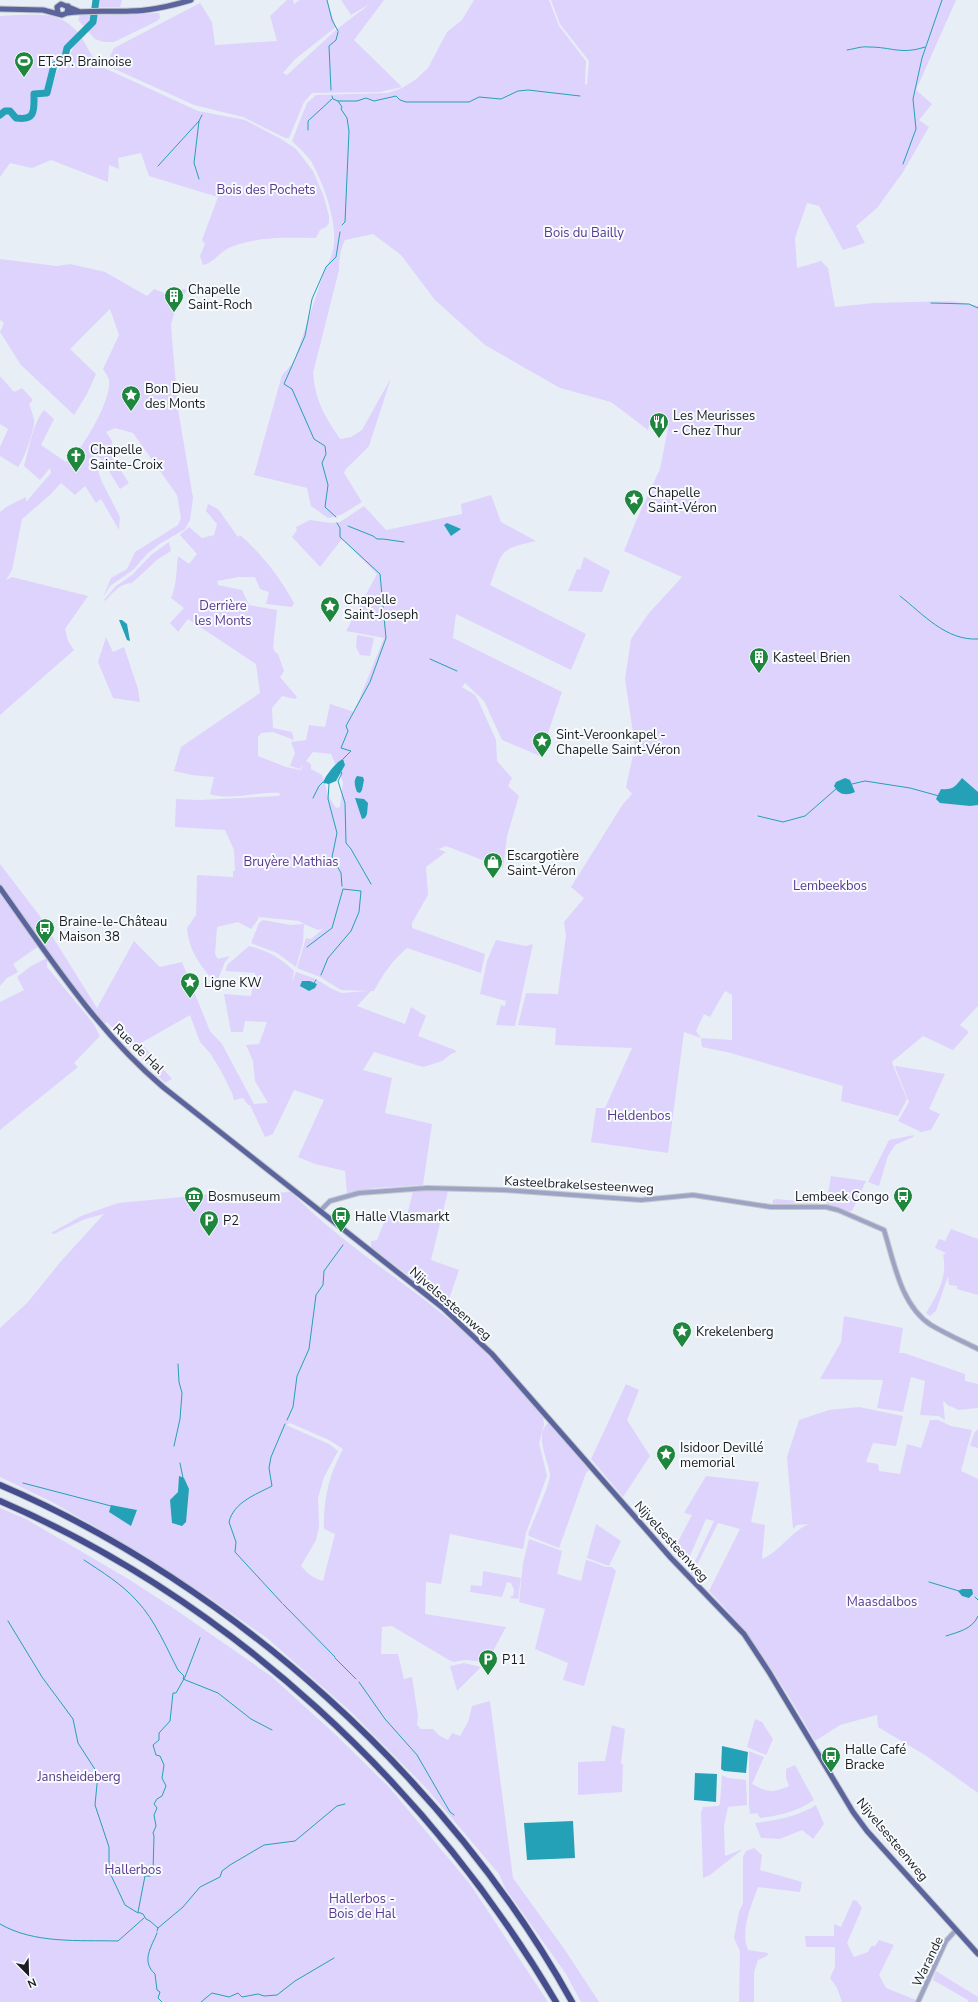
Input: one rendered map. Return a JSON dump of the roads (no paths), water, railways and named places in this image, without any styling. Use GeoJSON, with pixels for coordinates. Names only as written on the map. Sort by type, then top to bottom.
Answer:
{"type":"FeatureCollection","features":[{"type":"Feature","properties":{"kind":"highway"},"geometry":{"type":"LineString","coordinates":[[0,1485],[78,1523],[173,1580],[235,1622],[325,1696],[386,1754],[460,1839],[527,1930],[572,2002]]}},
{"type":"Feature","properties":{"kind":"highway"},"geometry":{"type":"LineString","coordinates":[[0,1501],[70,1535],[164,1591],[256,1657],[316,1707],[385,1774],[450,1848],[494,1907],[556,2002]]}},
{"type":"Feature","properties":{"kind":"main road"},"geometry":{"type":"LineString","coordinates":[[0,10],[43,10],[62,15],[78,11],[144,11],[191,0]]}},
{"type":"Feature","properties":{"kind":"main road"},"geometry":{"type":"LineString","coordinates":[[43,10],[57,7],[64,3],[78,11]]}},
{"type":"Feature","properties":{"kind":"main road"},"geometry":{"type":"LineString","coordinates":[[67,13],[68,6]]}},
{"type":"Feature","properties":{"kind":"main road"},"geometry":{"type":"LineString","coordinates":[[57,7],[58,13]]}},
{"type":"Feature","properties":{"kind":"main road","name":"Rue de Hal"},"geometry":{"type":"LineString","coordinates":[[0,888],[89,1012],[116,1043],[159,1083],[296,1192]]}},
{"type":"Feature","properties":{"kind":"main road","name":"Nijvelsesteenweg"},"geometry":{"type":"LineString","coordinates":[[296,1192],[443,1308],[492,1354],[668,1555],[744,1634],[769,1672],[853,1812],[978,1954]]}},
{"type":"Feature","properties":{"kind":"street","name":"Kasteelbrakelsesteenweg"},"geometry":{"type":"LineString","coordinates":[[320,1211],[330,1201],[359,1193],[427,1188],[504,1190],[642,1200],[693,1195],[770,1207],[826,1207],[838,1210],[884,1230],[901,1284],[912,1307],[930,1324],[978,1349]]}},
{"type":"Feature","properties":{"kind":"street","name":"Warande"},"geometry":{"type":"LineString","coordinates":[[918,2002],[946,1942],[956,1930]]}},
{"type":"Feature","properties":{"kind":"water"},"geometry":{"type":"Polygon","coordinates":[[[447,523],[461,529],[451,536],[444,525],[447,523]]]}},
{"type":"Feature","properties":{"kind":"water"},"geometry":{"type":"Polygon","coordinates":[[[119,620],[122,620],[127,624],[130,641],[127,640],[119,620]]]}},
{"type":"Feature","properties":{"kind":"water"},"geometry":{"type":"Polygon","coordinates":[[[343,759],[345,765],[336,781],[329,784],[323,783],[331,770],[343,759]]]}},
{"type":"Feature","properties":{"kind":"water"},"geometry":{"type":"Polygon","coordinates":[[[357,776],[363,777],[364,780],[360,793],[357,792],[355,786],[357,776]]]}},
{"type":"Feature","properties":{"kind":"water"},"geometry":{"type":"Polygon","coordinates":[[[845,778],[850,780],[855,792],[843,794],[836,789],[834,786],[836,782],[845,778]]]}},
{"type":"Feature","properties":{"kind":"water"},"geometry":{"type":"Polygon","coordinates":[[[962,778],[978,792],[978,805],[970,806],[940,803],[936,799],[941,789],[953,787],[962,778]]]}},
{"type":"Feature","properties":{"kind":"water"},"geometry":{"type":"Polygon","coordinates":[[[355,798],[364,799],[368,803],[365,818],[362,819],[355,798]]]}},
{"type":"Feature","properties":{"kind":"water"},"geometry":{"type":"Polygon","coordinates":[[[302,981],[310,981],[317,984],[315,988],[309,991],[300,986],[302,981]]]}},
{"type":"Feature","properties":{"kind":"water"},"geometry":{"type":"Polygon","coordinates":[[[179,1476],[184,1478],[189,1489],[186,1522],[182,1526],[172,1523],[170,1500],[178,1492],[179,1476]]]}},
{"type":"Feature","properties":{"kind":"water"},"geometry":{"type":"Polygon","coordinates":[[[111,1505],[137,1510],[131,1526],[109,1512],[111,1505]]]}},
{"type":"Feature","properties":{"kind":"water"},"geometry":{"type":"Polygon","coordinates":[[[962,1589],[972,1589],[973,1594],[969,1598],[962,1596],[958,1591],[962,1589]]]}},
{"type":"Feature","properties":{"kind":"water"},"geometry":{"type":"Polygon","coordinates":[[[722,1746],[748,1752],[746,1773],[724,1771],[721,1769],[722,1746]]]}},
{"type":"Feature","properties":{"kind":"water"},"geometry":{"type":"Polygon","coordinates":[[[695,1773],[717,1774],[716,1802],[694,1800],[695,1773]]]}},
{"type":"Feature","properties":{"kind":"water"},"geometry":{"type":"Polygon","coordinates":[[[573,1821],[575,1858],[527,1860],[524,1823],[573,1821]]]}},
{"type":"Feature","properties":{"kind":"waterway"},"geometry":{"type":"LineString","coordinates":[[0,115],[5,111],[10,111],[16,118],[27,118],[30,116],[34,109],[34,94],[47,93],[54,65],[64,61],[67,48],[93,22],[96,0]]}},
{"type":"Feature","properties":{"kind":"waterway"},"geometry":{"type":"LineString","coordinates":[[327,0],[332,20],[338,31]]}},
{"type":"Feature","properties":{"kind":"waterway"},"geometry":{"type":"LineString","coordinates":[[903,164],[916,129],[913,99],[922,58],[942,0]]}},
{"type":"Feature","properties":{"kind":"waterway"},"geometry":{"type":"LineString","coordinates":[[331,90],[329,46],[336,40],[338,32]]}},
{"type":"Feature","properties":{"kind":"waterway"},"geometry":{"type":"LineString","coordinates":[[847,50],[861,47],[877,47],[903,51],[925,47]]}},
{"type":"Feature","properties":{"kind":"waterway"},"geometry":{"type":"LineString","coordinates":[[338,101],[357,101],[366,98],[374,101],[396,96],[400,100],[406,102],[469,102],[479,97],[501,99],[518,91],[528,90],[580,96]]}},
{"type":"Feature","properties":{"kind":"waterway"},"geometry":{"type":"LineString","coordinates":[[332,96],[333,99],[338,101],[342,107],[341,109],[347,118],[349,131],[345,222],[342,225]]}},
{"type":"Feature","properties":{"kind":"waterway"},"geometry":{"type":"LineString","coordinates":[[308,130],[308,121],[332,99]]}},
{"type":"Feature","properties":{"kind":"waterway"},"geometry":{"type":"LineString","coordinates":[[199,179],[194,163],[199,121],[202,115]]}},
{"type":"Feature","properties":{"kind":"waterway"},"geometry":{"type":"LineString","coordinates":[[158,166],[199,121]]}},
{"type":"Feature","properties":{"kind":"waterway"},"geometry":{"type":"LineString","coordinates":[[336,517],[325,507],[328,485],[322,463],[326,454],[325,446],[314,439],[292,389],[284,384],[305,336],[312,299],[326,267],[336,257],[340,232]]}},
{"type":"Feature","properties":{"kind":"waterway"},"geometry":{"type":"LineString","coordinates":[[931,303],[969,304],[978,308]]}},
{"type":"Feature","properties":{"kind":"waterway"},"geometry":{"type":"LineString","coordinates":[[337,523],[340,528],[340,537],[380,574],[386,638],[370,682],[346,726],[348,731],[341,748],[351,751],[343,759]]}},
{"type":"Feature","properties":{"kind":"waterway"},"geometry":{"type":"LineString","coordinates":[[348,526],[377,539],[404,542]]}},
{"type":"Feature","properties":{"kind":"waterway"},"geometry":{"type":"LineString","coordinates":[[900,596],[926,618],[945,631],[956,636],[978,639]]}},
{"type":"Feature","properties":{"kind":"waterway"},"geometry":{"type":"LineString","coordinates":[[430,659],[457,671]]}},
{"type":"Feature","properties":{"kind":"waterway"},"geometry":{"type":"LineString","coordinates":[[340,771],[342,773],[338,781],[345,803],[346,843],[371,884]]}},
{"type":"Feature","properties":{"kind":"waterway"},"geometry":{"type":"LineString","coordinates":[[852,784],[865,781],[910,788],[939,796]]}},
{"type":"Feature","properties":{"kind":"waterway"},"geometry":{"type":"LineString","coordinates":[[313,798],[319,786],[323,782]]}},
{"type":"Feature","properties":{"kind":"waterway"},"geometry":{"type":"LineString","coordinates":[[329,784],[328,799],[337,833],[332,857],[336,861],[341,873],[342,886]]}},
{"type":"Feature","properties":{"kind":"waterway"},"geometry":{"type":"LineString","coordinates":[[758,816],[783,822],[805,816],[836,789]]}},
{"type":"Feature","properties":{"kind":"waterway"},"geometry":{"type":"LineString","coordinates":[[307,947],[332,928],[343,889],[361,891],[359,912],[351,931],[328,958],[321,975]]}},
{"type":"Feature","properties":{"kind":"waterway"},"geometry":{"type":"LineString","coordinates":[[287,1420],[293,1407],[297,1376],[309,1349],[316,1295],[323,1285],[324,1271],[343,1245]]}},
{"type":"Feature","properties":{"kind":"waterway"},"geometry":{"type":"LineString","coordinates":[[174,1446],[180,1419],[182,1393],[179,1382],[178,1364]]}},
{"type":"Feature","properties":{"kind":"waterway"},"geometry":{"type":"LineString","coordinates":[[282,1603],[235,1552],[236,1542],[229,1522],[235,1509],[240,1504],[272,1486],[269,1468],[271,1457],[285,1424]]}},
{"type":"Feature","properties":{"kind":"waterway"},"geometry":{"type":"LineString","coordinates":[[180,1463],[183,1478]]}},
{"type":"Feature","properties":{"kind":"waterway"},"geometry":{"type":"LineString","coordinates":[[23,1483],[111,1506]]}},
{"type":"Feature","properties":{"kind":"waterway"},"geometry":{"type":"LineString","coordinates":[[84,1560],[118,1584],[143,1608],[160,1634],[178,1670],[184,1676],[183,1679],[218,1693],[251,1719],[272,1730]]}},
{"type":"Feature","properties":{"kind":"waterway"},"geometry":{"type":"LineString","coordinates":[[929,1582],[959,1591]]}},
{"type":"Feature","properties":{"kind":"waterway"},"geometry":{"type":"LineString","coordinates":[[975,1597],[978,1600]]}},
{"type":"Feature","properties":{"kind":"waterway"},"geometry":{"type":"LineString","coordinates":[[283,1604],[335,1657]]}},
{"type":"Feature","properties":{"kind":"waterway"},"geometry":{"type":"LineString","coordinates":[[946,1636],[969,1627],[978,1616]]}},
{"type":"Feature","properties":{"kind":"waterway"},"geometry":{"type":"LineString","coordinates":[[8,1621],[42,1677],[73,1719],[78,1743],[98,1774],[95,1805],[109,1847],[109,1871],[125,1905],[138,1913]]}},
{"type":"Feature","properties":{"kind":"waterway"},"geometry":{"type":"LineString","coordinates":[[157,1931],[158,1928],[146,1919],[143,1914],[138,1912],[145,1876],[151,1876],[153,1871],[153,1833],[156,1826],[154,1815],[157,1808],[154,1804],[157,1799],[162,1796],[166,1786],[162,1778],[164,1765],[160,1756],[156,1755],[153,1745],[159,1740],[159,1733],[170,1721],[173,1693],[176,1693],[185,1677],[200,1638]]}},
{"type":"Feature","properties":{"kind":"waterway"},"geometry":{"type":"LineString","coordinates":[[335,1658],[356,1679]]}},
{"type":"Feature","properties":{"kind":"waterway"},"geometry":{"type":"LineString","coordinates":[[359,1682],[385,1719],[417,1755],[450,1812],[454,1815]]}},
{"type":"Feature","properties":{"kind":"waterway"},"geometry":{"type":"LineString","coordinates":[[158,1928],[183,1907],[200,1887],[220,1877],[222,1871],[230,1865],[264,1845],[295,1841],[337,1806],[345,1804]]}},
{"type":"Feature","properties":{"kind":"waterway"},"geometry":{"type":"LineString","coordinates":[[0,1924],[27,1935],[42,1938],[57,1940],[118,1941],[144,1918]]}},
{"type":"Feature","properties":{"kind":"waterway"},"geometry":{"type":"LineString","coordinates":[[157,1933],[148,1954],[148,1959],[151,1969],[155,1974],[157,1990],[160,1992],[158,1998],[162,2002]]}},
{"type":"Feature","properties":{"kind":"waterway"},"geometry":{"type":"LineString","coordinates":[[201,2002],[212,1993],[229,1997],[238,1993],[242,1997],[258,1994],[264,1996],[277,1995],[295,1981],[334,1958]]}},
{"type":"Feature","properties":{"kind":"place","name":"ET.SP. Brainoise"},"geometry":{"type":"Point","coordinates":[24,78]}},
{"type":"Feature","properties":{"kind":"place","name":"Chapelle Saint-Roch"},"geometry":{"type":"Point","coordinates":[174,313]}},
{"type":"Feature","properties":{"kind":"place","name":"Bon Dieu des Monts"},"geometry":{"type":"Point","coordinates":[131,412]}},
{"type":"Feature","properties":{"kind":"place","name":"Les Meurisses - Chez Thur"},"geometry":{"type":"Point","coordinates":[659,439]}},
{"type":"Feature","properties":{"kind":"place","name":"Chapelle Sainte-Croix"},"geometry":{"type":"Point","coordinates":[76,473]}},
{"type":"Feature","properties":{"kind":"place","name":"Chapelle Saint-Véron"},"geometry":{"type":"Point","coordinates":[634,516]}},
{"type":"Feature","properties":{"kind":"place","name":"Chapelle Saint-Joseph"},"geometry":{"type":"Point","coordinates":[330,623]}},
{"type":"Feature","properties":{"kind":"place","name":"Kasteel Brien"},"geometry":{"type":"Point","coordinates":[759,674]}},
{"type":"Feature","properties":{"kind":"place","name":"Sint-Veroonkapel - Chapelle Saint-Véron"},"geometry":{"type":"Point","coordinates":[542,758]}},
{"type":"Feature","properties":{"kind":"place","name":"Escargotière Saint-Véron"},"geometry":{"type":"Point","coordinates":[493,879]}},
{"type":"Feature","properties":{"kind":"place","name":"Braine-le-Château Maison 38"},"geometry":{"type":"Point","coordinates":[45,945]}},
{"type":"Feature","properties":{"kind":"place","name":"Ligne KW"},"geometry":{"type":"Point","coordinates":[190,999]}},
{"type":"Feature","properties":{"kind":"place","name":"Bosmuseum"},"geometry":{"type":"Point","coordinates":[194,1213]}},
{"type":"Feature","properties":{"kind":"place","name":"Lembeek Congo"},"geometry":{"type":"Point","coordinates":[903,1213]}},
{"type":"Feature","properties":{"kind":"place","name":"Halle Vlasmarkt"},"geometry":{"type":"Point","coordinates":[341,1233]}},
{"type":"Feature","properties":{"kind":"place","name":"P2"},"geometry":{"type":"Point","coordinates":[209,1237]}},
{"type":"Feature","properties":{"kind":"place","name":"Krekelenberg"},"geometry":{"type":"Point","coordinates":[682,1348]}},
{"type":"Feature","properties":{"kind":"place","name":"Isidoor Devillé memorial"},"geometry":{"type":"Point","coordinates":[666,1471]}},
{"type":"Feature","properties":{"kind":"place","name":"P11"},"geometry":{"type":"Point","coordinates":[488,1676]}},
{"type":"Feature","properties":{"kind":"place","name":"Halle Café Bracke"},"geometry":{"type":"Point","coordinates":[831,1773]}},
{"type":"Feature","properties":{"kind":"park label","name":"Bois des Pochets"},"geometry":{"type":"Point","coordinates":[266,189]}},
{"type":"Feature","properties":{"kind":"park label","name":"Bois du Bailly"},"geometry":{"type":"Point","coordinates":[584,232]}},
{"type":"Feature","properties":{"kind":"park label","name":"Derrière les Monts"},"geometry":{"type":"Point","coordinates":[223,612]}},
{"type":"Feature","properties":{"kind":"park label","name":"Bruyère Mathias"},"geometry":{"type":"Point","coordinates":[291,861]}},
{"type":"Feature","properties":{"kind":"park label","name":"Lembeekbos"},"geometry":{"type":"Point","coordinates":[830,885]}},
{"type":"Feature","properties":{"kind":"park label","name":"Heldenbos"},"geometry":{"type":"Point","coordinates":[639,1115]}},
{"type":"Feature","properties":{"kind":"park label","name":"Maasdalbos"},"geometry":{"type":"Point","coordinates":[882,1601]}},
{"type":"Feature","properties":{"kind":"park label","name":"Jansheideberg"},"geometry":{"type":"Point","coordinates":[79,1776]}},
{"type":"Feature","properties":{"kind":"park label","name":"Hallerbos"},"geometry":{"type":"Point","coordinates":[133,1869]}},
{"type":"Feature","properties":{"kind":"park label","name":"Hallerbos - Bois de Hal"},"geometry":{"type":"Point","coordinates":[362,1906]}}]}
